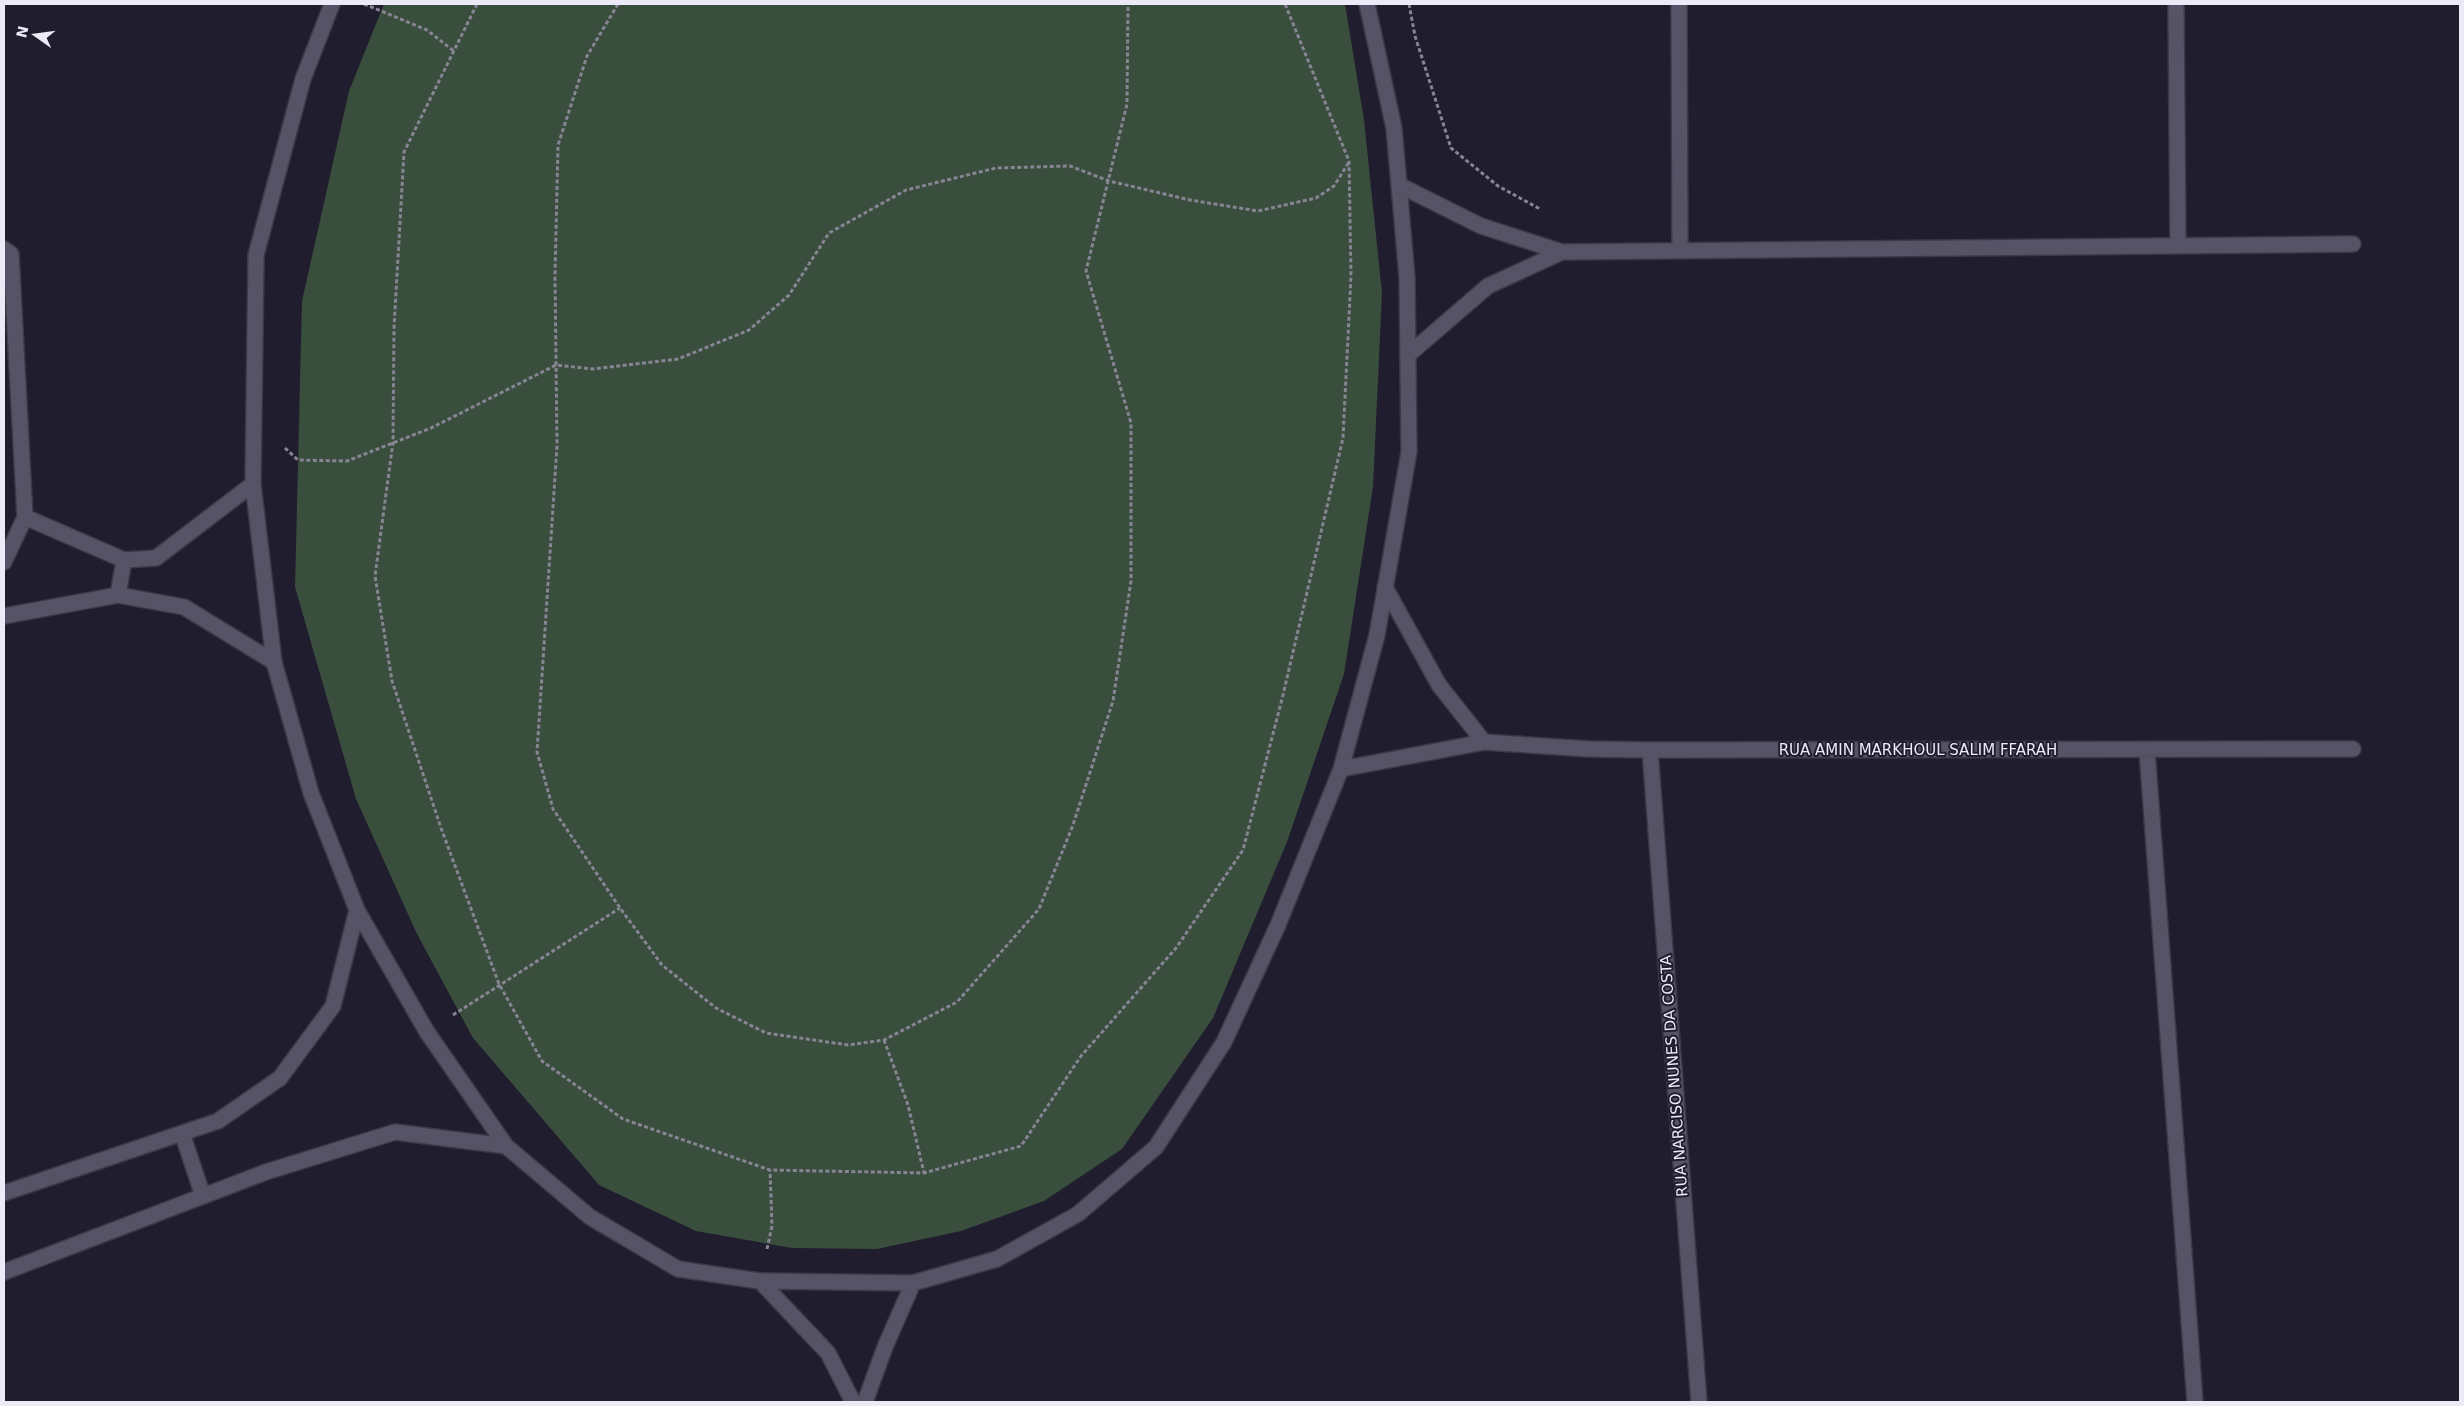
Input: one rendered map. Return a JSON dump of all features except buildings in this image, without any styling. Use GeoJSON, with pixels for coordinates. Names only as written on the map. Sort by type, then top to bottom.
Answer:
{"type":"FeatureCollection","features":[{"type":"Feature","properties":{"kind":"street"},"geometry":{"type":"LineString","coordinates":[[332,4],[303,79],[256,255],[253,484],[274,662],[311,793],[357,910],[427,1032],[506,1146],[590,1217],[678,1269],[760,1281],[913,1283],[997,1259],[1070,1218],[1156,1147],[1224,1042],[1278,925],[1341,769],[1377,635],[1409,452],[1407,278],[1394,128],[1367,4]]}},
{"type":"Feature","properties":{"kind":"street"},"geometry":{"type":"LineString","coordinates":[[1679,4],[1680,251]]}},
{"type":"Feature","properties":{"kind":"street"},"geometry":{"type":"LineString","coordinates":[[2176,4],[2178,246]]}},
{"type":"Feature","properties":{"kind":"street"},"geometry":{"type":"LineString","coordinates":[[1399,185],[1481,226],[1562,252],[2352,244]]}},
{"type":"Feature","properties":{"kind":"street"},"geometry":{"type":"LineString","coordinates":[[4,249],[11,254],[25,517],[4,562]]}},
{"type":"Feature","properties":{"kind":"street"},"geometry":{"type":"LineString","coordinates":[[1408,355],[1488,286],[1562,252]]}},
{"type":"Feature","properties":{"kind":"street"},"geometry":{"type":"LineString","coordinates":[[25,517],[124,560],[156,558],[253,484]]}},
{"type":"Feature","properties":{"kind":"street"},"geometry":{"type":"LineString","coordinates":[[118,595],[124,560]]}},
{"type":"Feature","properties":{"kind":"street"},"geometry":{"type":"LineString","coordinates":[[1385,587],[1439,685],[1484,742]]}},
{"type":"Feature","properties":{"kind":"street"},"geometry":{"type":"LineString","coordinates":[[4,616],[118,595],[184,607],[274,662]]}},
{"type":"Feature","properties":{"kind":"street","name":"RUA AMIN MARKHOUL SALIM FFARAH"},"geometry":{"type":"LineString","coordinates":[[1341,769],[1484,742],[1590,749],[1650,750],[2353,749]]}},
{"type":"Feature","properties":{"kind":"street","name":"RUA NARCISO NUNES DA COSTA"},"geometry":{"type":"LineString","coordinates":[[1650,750],[1699,1402]]}},
{"type":"Feature","properties":{"kind":"street"},"geometry":{"type":"LineString","coordinates":[[2147,750],[2195,1402]]}},
{"type":"Feature","properties":{"kind":"street"},"geometry":{"type":"LineString","coordinates":[[4,1193],[218,1121],[280,1078],[333,1006],[357,910]]}},
{"type":"Feature","properties":{"kind":"street"},"geometry":{"type":"LineString","coordinates":[[4,1272],[266,1172],[395,1132],[506,1146]]}},
{"type":"Feature","properties":{"kind":"street"},"geometry":{"type":"LineString","coordinates":[[182,1133],[203,1196]]}},
{"type":"Feature","properties":{"kind":"street"},"geometry":{"type":"LineString","coordinates":[[760,1281],[828,1353],[853,1402]]}},
{"type":"Feature","properties":{"kind":"street"},"geometry":{"type":"LineString","coordinates":[[865,1402],[885,1347],[913,1283]]}},
{"type":"Feature","properties":{"kind":"path"},"geometry":{"type":"LineString","coordinates":[[364,4],[428,30],[455,52]]}},
{"type":"Feature","properties":{"kind":"path"},"geometry":{"type":"LineString","coordinates":[[477,4],[455,52],[404,152],[394,328],[393,442],[374,576],[392,681],[441,828],[499,984],[542,1061],[623,1119],[770,1170],[924,1173],[1021,1146],[1081,1056],[1176,948],[1243,850],[1283,695],[1343,438],[1351,276],[1350,161],[1285,4]]}},
{"type":"Feature","properties":{"kind":"path"},"geometry":{"type":"LineString","coordinates":[[618,4],[586,56],[558,145],[556,446],[538,752],[553,809],[620,908],[662,965],[716,1008],[766,1033],[848,1045],[884,1040],[957,1002],[1039,909],[1073,825],[1112,701],[1131,581],[1131,423],[1086,271],[1127,104],[1128,4]]}},
{"type":"Feature","properties":{"kind":"path"},"geometry":{"type":"LineString","coordinates":[[1409,4],[1415,36],[1451,148],[1498,186],[1548,214]]}},
{"type":"Feature","properties":{"kind":"path"},"geometry":{"type":"LineString","coordinates":[[254,418],[298,460],[347,461],[430,428],[556,365],[593,369],[678,359],[749,330],[789,295],[829,233],[906,190],[996,168],[1070,166],[1109,181],[1190,200],[1258,211],[1316,198],[1334,186],[1350,161]]}},
{"type":"Feature","properties":{"kind":"path"},"geometry":{"type":"LineString","coordinates":[[427,1032],[620,908]]}},
{"type":"Feature","properties":{"kind":"path"},"geometry":{"type":"LineString","coordinates":[[884,1040],[908,1106],[924,1173]]}},
{"type":"Feature","properties":{"kind":"path"},"geometry":{"type":"LineString","coordinates":[[760,1281],[772,1226],[770,1170]]}},
{"type":"Feature","properties":{"kind":"green space"},"geometry":{"type":"Polygon","coordinates":[[[384,4],[1345,4],[1364,120],[1382,293],[1373,487],[1344,674],[1287,842],[1213,1018],[1122,1149],[1044,1201],[961,1231],[877,1249],[792,1248],[696,1231],[599,1185],[473,1038],[417,934],[356,799],[295,587],[302,301],[349,91],[384,4]]]}}]}
